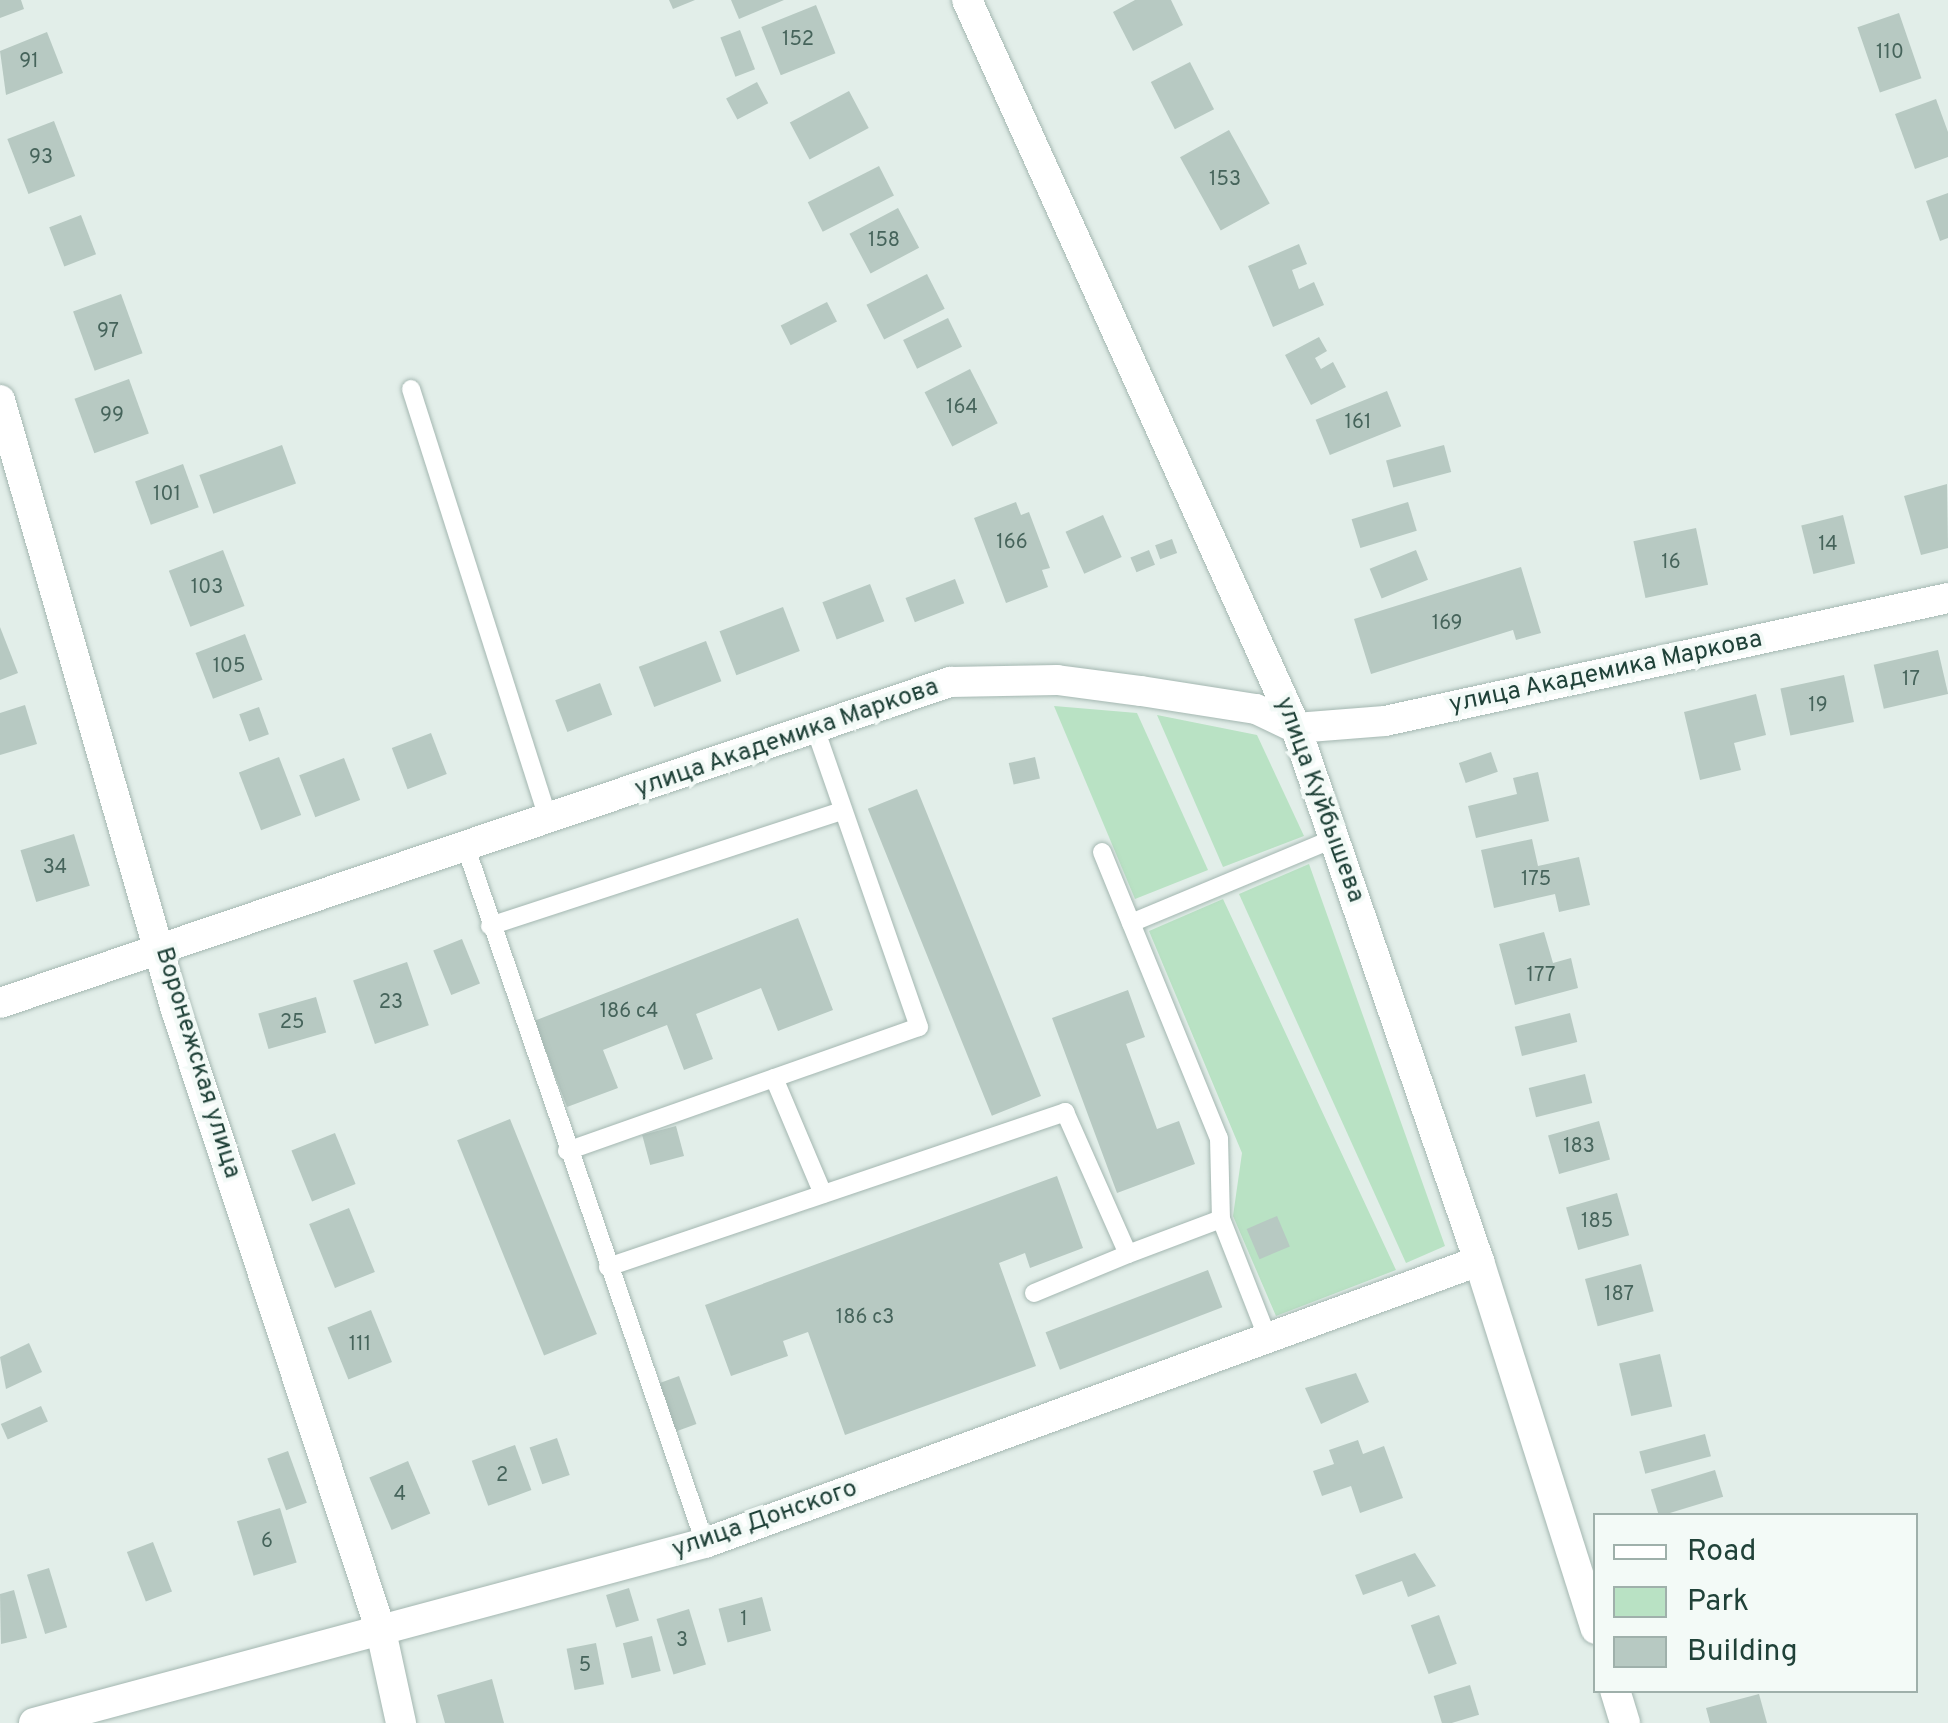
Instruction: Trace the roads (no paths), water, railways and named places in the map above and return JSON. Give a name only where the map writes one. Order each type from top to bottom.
[{"type":"street","name":"улица Куйбышева","points":[[967,0],[1296,728],[1479,1261],[1593,1620]]},
{"type":"street","name":"Воронежская улица","points":[[0,400],[163,948],[176,1010],[381,1631],[402,1723]]},
{"type":"street","name":"улица Академика Маркова","points":[[0,1004],[548,822],[950,682],[1058,680],[1256,709],[1296,728],[1385,721],[1948,598]]},
{"type":"street","name":"улица Донского","points":[[34,1723],[705,1544],[1479,1261]]},
{"type":"street","points":[[1616,1693],[1625,1723]]},
{"type":"lane","points":[[411,390],[548,822]]},
{"type":"lane","points":[[568,1151],[919,1027],[815,729]]},
{"type":"lane","points":[[490,926],[841,810]]},
{"type":"lane","points":[[1131,923],[1335,838]]},
{"type":"lane","points":[[466,848],[705,1544]]},
{"type":"lane","points":[[1102,852],[1220,1138],[1221,1218],[1268,1339]]},
{"type":"lane","points":[[774,1078],[823,1194]]},
{"type":"lane","points":[[608,1267],[1066,1112],[1128,1254]]},
{"type":"lane","points":[[1034,1293],[1221,1218]]}]
